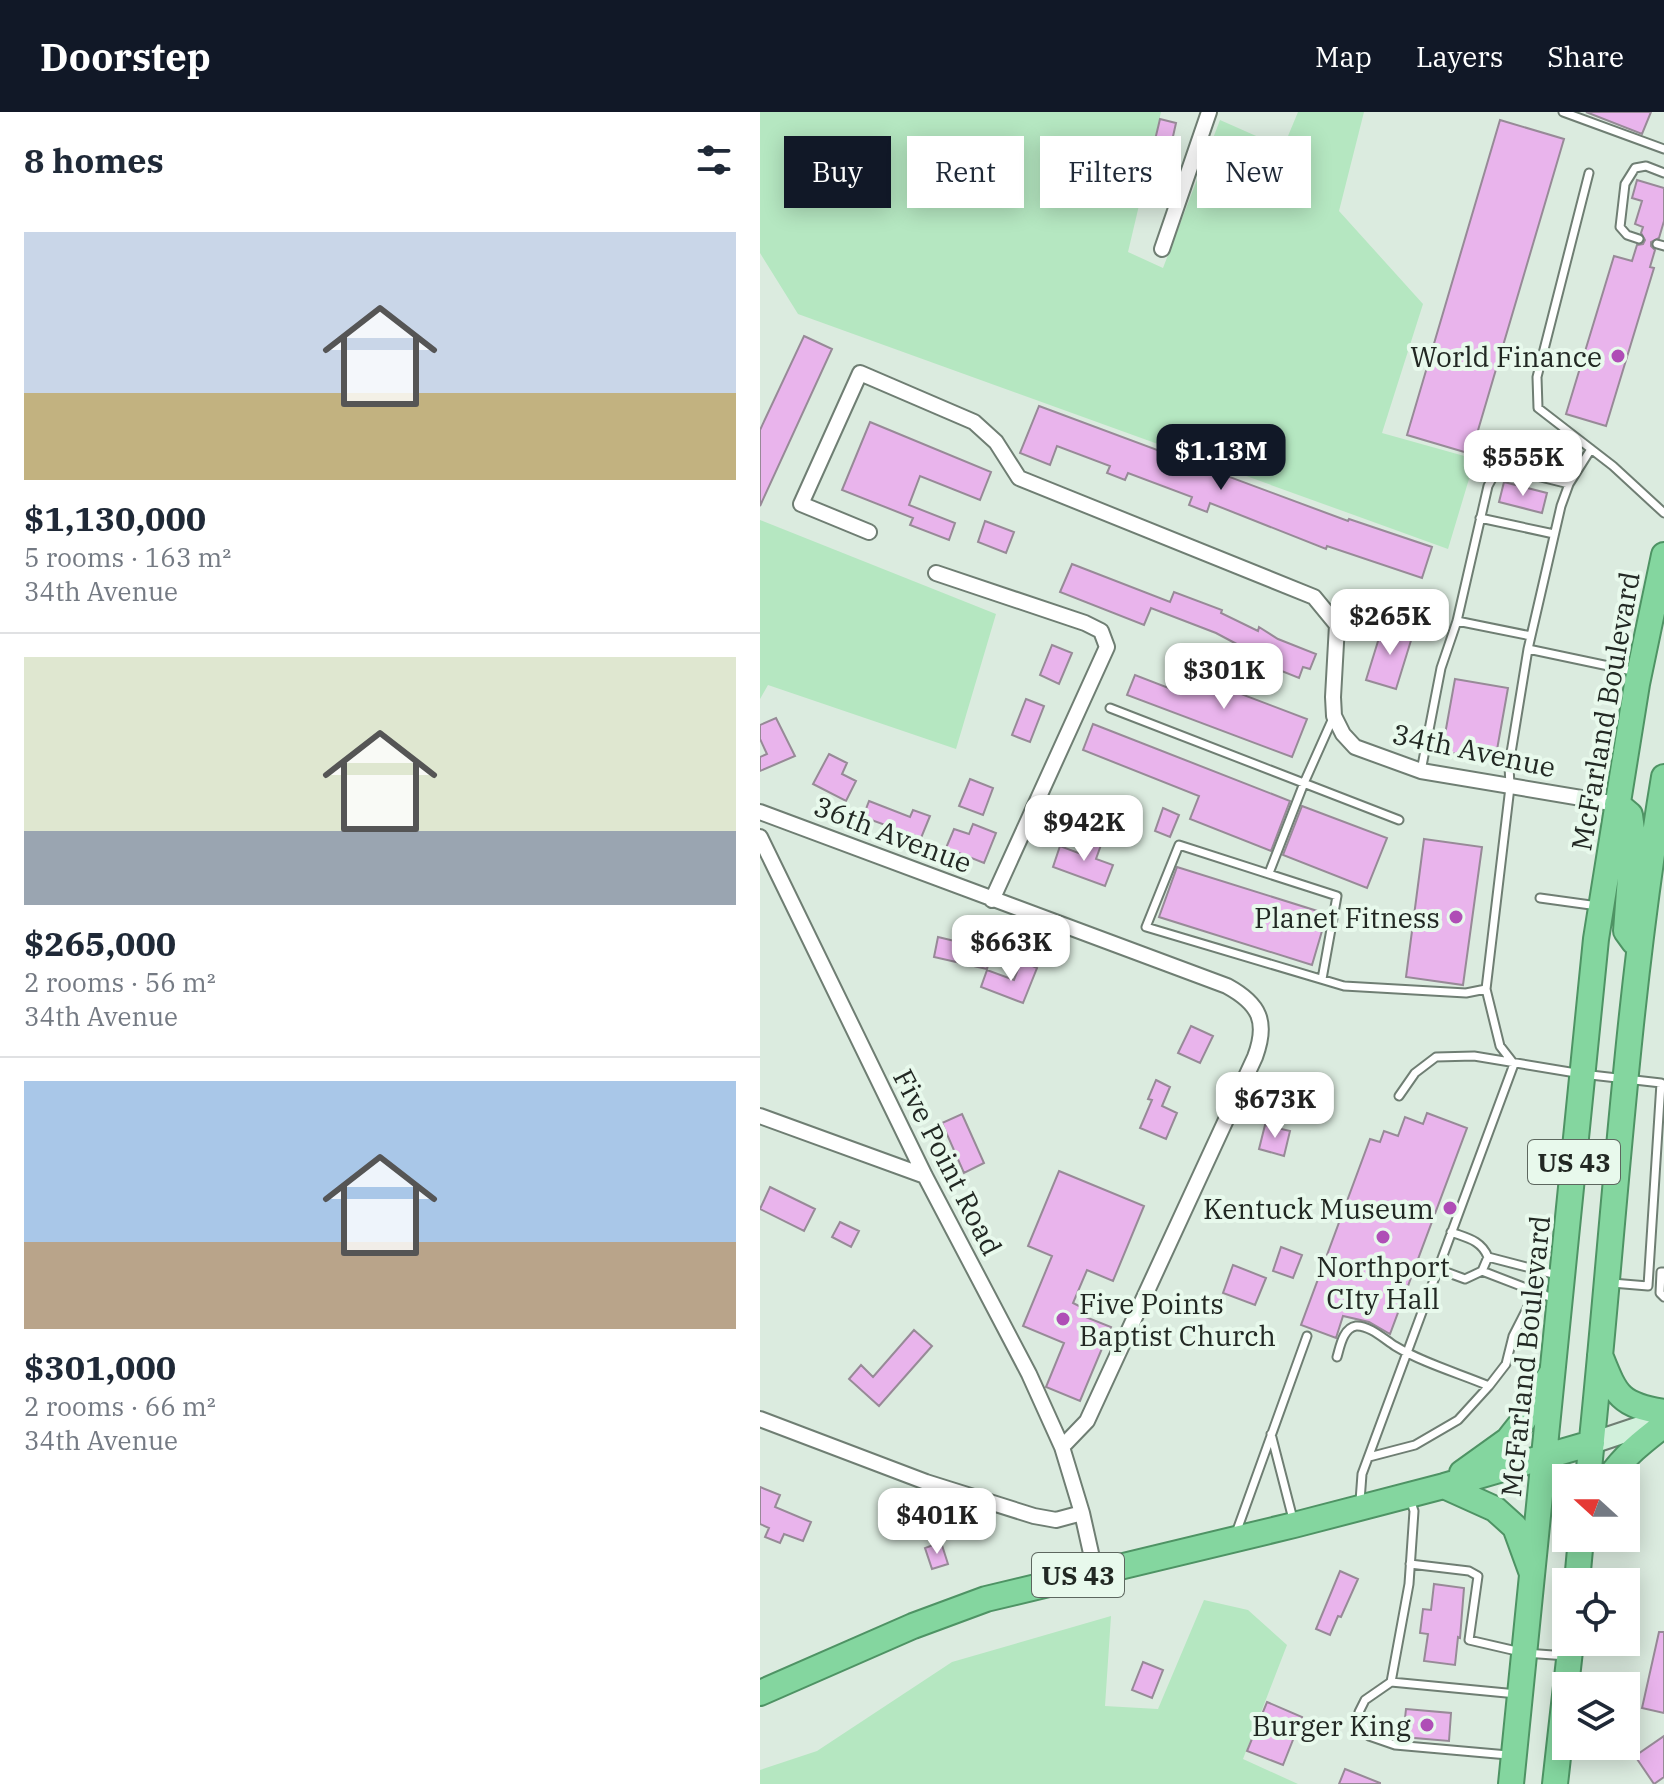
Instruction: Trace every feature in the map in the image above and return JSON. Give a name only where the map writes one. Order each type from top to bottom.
[{"type":"highway","name":"McFarland Boulevard","points":[[1511,1784],[1555,1366],[1555,1283],[1600,907],[1639,672],[1664,555]]},
{"type":"highway","name":"US 43","points":[[760,1693],[913,1626],[986,1599],[1294,1525],[1592,1443],[1640,950],[1664,777]]},
{"type":"highway","points":[[1617,804],[1630,815],[1633,837],[1626,931],[1640,950]]},
{"type":"highway","points":[[1599,1352],[1620,1397],[1632,1404],[1664,1412]]},
{"type":"highway","name":"US 43","points":[[1444,1486],[1508,1440],[1523,1421],[1555,1366]]},
{"type":"highway","points":[[1619,1464],[1640,1442],[1664,1425]]},
{"type":"highway","points":[[1590,1464],[1592,1443]]},
{"type":"highway","points":[[1444,1486],[1495,1509],[1515,1527],[1533,1577]]},
{"type":"highway","points":[[1555,1784],[1569,1656]]},
{"type":"main road","points":[[1592,1443],[1664,1419]]},
{"type":"street","points":[[1162,249],[1209,112]]},
{"type":"street","points":[[869,532],[801,504],[860,373],[974,422],[996,442],[1019,478],[1314,597],[1337,625],[1334,716]]},
{"type":"street","points":[[936,573],[1052,611],[1101,631],[1107,647],[992,900]]},
{"type":"street","name":"34th Avenue","points":[[1334,716],[1343,734],[1355,747],[1421,771],[1617,804]]},
{"type":"street","name":"36th Avenue","points":[[760,812],[1227,986],[1242,994],[1255,1007],[1262,1024],[1261,1041],[1255,1057],[1087,1421],[1062,1447]]},
{"type":"street","name":"Five Point Road","points":[[760,837],[925,1176],[1029,1374],[1062,1447],[1095,1571]]},
{"type":"street","points":[[760,1116],[925,1176]]},
{"type":"street","points":[[760,1419],[926,1482],[1034,1516],[1056,1520],[1082,1513]]},
{"type":"lane","points":[[1563,112],[1664,149]]},
{"type":"lane","points":[[1639,239],[1627,235],[1620,227],[1625,184],[1635,168],[1646,166],[1664,173]]},
{"type":"lane","points":[[1589,173],[1537,377],[1538,408],[1591,449],[1664,513]]},
{"type":"lane","points":[[1514,1064],[1500,1046],[1486,989],[1510,787],[1509,765],[1528,649],[1554,534],[1569,484],[1591,449]]},
{"type":"lane","points":[[1421,771],[1441,668],[1457,621],[1488,486],[1496,471],[1512,470],[1569,484]]},
{"type":"lane","points":[[1480,518],[1554,534]]},
{"type":"lane","points":[[1457,621],[1531,636]]},
{"type":"lane","points":[[1528,649],[1639,672]]},
{"type":"lane","points":[[1110,708],[1399,820]]},
{"type":"lane","points":[[1269,873],[1334,716]]},
{"type":"lane","points":[[1322,979],[1337,896],[1179,845],[1146,927],[1344,986],[1466,993],[1486,989]]},
{"type":"lane","points":[[1540,898],[1600,907]]},
{"type":"lane","points":[[1399,1096],[1415,1073],[1436,1057],[1474,1056],[1661,1083],[1648,1286]]},
{"type":"lane","points":[[1360,1508],[1362,1474],[1514,1064]]},
{"type":"lane","points":[[1438,1269],[1465,1279],[1482,1271],[1488,1257],[1477,1241],[1451,1232]]},
{"type":"lane","points":[[1488,1257],[1555,1283]]},
{"type":"lane","points":[[1482,1271],[1536,1291],[1555,1283]]},
{"type":"lane","points":[[1664,1272],[1661,1272],[1660,1293],[1664,1297]]},
{"type":"lane","points":[[1606,1282],[1662,1286]]},
{"type":"lane","points":[[1369,1457],[1415,1445],[1458,1420],[1506,1364],[1513,1336],[1536,1291],[1555,1283]]},
{"type":"lane","points":[[1337,1357],[1344,1335],[1349,1328],[1357,1326],[1367,1328],[1407,1353],[1489,1386]]},
{"type":"lane","points":[[1234,1538],[1307,1336]]},
{"type":"lane","points":[[1271,1433],[1294,1525]]},
{"type":"lane","points":[[1391,1682],[1409,1584],[1414,1511],[1409,1495]]},
{"type":"lane","points":[[1410,1564],[1469,1571],[1478,1576],[1469,1640],[1525,1653],[1552,1651]]},
{"type":"lane","points":[[1515,1755],[1395,1745],[1369,1736],[1360,1720],[1360,1706],[1391,1682],[1520,1694]]},
{"type":"green space","points":[[760,112],[1161,112],[1155,136],[1040,136],[1040,208],[1138,208],[1128,252],[1163,268],[1197,180],[1197,208],[1311,208],[1311,136],[1288,136],[1298,112],[1364,112],[1339,211],[1423,304],[1382,433],[1475,459],[1448,549],[798,314],[760,253]]},
{"type":"green space","points":[[1220,120],[1256,136],[1214,136]]},
{"type":"green space","points":[[760,520],[996,614],[956,749],[768,685],[760,699]]},
{"type":"green space","points":[[1204,1600],[1248,1610],[1287,1645],[1243,1759],[1298,1784],[760,1784],[760,1770],[817,1751],[952,1662],[1111,1616],[1105,1706],[1158,1709]]},
{"type":"building","points":[[1586,112],[1651,112],[1642,134]]},
{"type":"building","points":[[1160,119],[1176,123],[1173,136],[1156,136]]},
{"type":"building","points":[[1500,120],[1564,139],[1471,454],[1407,435]]},
{"type":"building","points":[[1637,180],[1664,188],[1664,221],[1659,238],[1651,242],[1655,250],[1650,267],[1654,268],[1606,426],[1566,414],[1614,256],[1632,261],[1637,245],[1645,240],[1641,233],[1643,227],[1635,224],[1642,201],[1632,198]]},
{"type":"building","points":[[804,336],[832,349],[760,506],[760,430]]},
{"type":"building","points":[[1039,406],[1348,521],[1432,547],[1422,578],[1327,546],[1326,549],[1210,503],[1207,512],[1189,505],[1192,497],[1128,473],[1125,480],[1107,473],[1110,466],[1057,446],[1050,465],[1020,453]]},
{"type":"building","points":[[870,422],[991,472],[980,500],[920,476],[909,505],[955,523],[949,540],[910,525],[913,518],[842,490]]},
{"type":"building","points":[[1504,482],[1547,493],[1542,513],[1499,502]]},
{"type":"building","points":[[985,521],[1014,532],[1006,553],[978,542]]},
{"type":"building","points":[[1072,564],[1170,602],[1174,592],[1222,610],[1221,613],[1258,631],[1259,627],[1278,639],[1316,654],[1310,669],[1303,667],[1299,678],[1279,670],[1280,667],[1216,633],[1151,608],[1144,625],[1060,592]]},
{"type":"building","points":[[1383,625],[1413,634],[1396,689],[1366,680]]},
{"type":"building","points":[[1052,645],[1072,653],[1059,684],[1040,675]]},
{"type":"building","points":[[1178,670],[1307,719],[1292,757],[1127,695],[1135,675],[1171,689]]},
{"type":"building","points":[[1455,679],[1508,688],[1495,761],[1442,751]]},
{"type":"building","points":[[1026,699],[1044,706],[1030,742],[1012,735]]},
{"type":"building","points":[[776,718],[795,756],[760,771],[760,757],[767,754],[760,739],[760,725]]},
{"type":"building","points":[[1093,724],[1290,801],[1271,851],[1190,819],[1199,796],[1083,750]]},
{"type":"building","points":[[829,754],[847,763],[842,774],[856,781],[846,801],[813,784]]},
{"type":"building","points":[[970,779],[993,788],[983,815],[959,806]]},
{"type":"building","points":[[869,801],[910,817],[913,810],[930,816],[921,838],[863,817]]},
{"type":"building","points":[[1302,806],[1387,838],[1367,888],[1283,855]]},
{"type":"building","points":[[1163,808],[1179,815],[1170,837],[1155,831]]},
{"type":"building","points":[[973,824],[996,833],[984,863],[946,848],[954,829],[969,834]]},
{"type":"building","points":[[1424,839],[1482,847],[1463,985],[1406,977]]},
{"type":"building","points":[[1086,840],[1101,845],[1096,859],[1113,865],[1105,886],[1053,867],[1060,846],[1081,854]]},
{"type":"building","points":[[1177,867],[1327,914],[1312,965],[1159,917]]},
{"type":"building","points":[[938,937],[992,950],[987,969],[934,957]]},
{"type":"building","points":[[1021,961],[1037,968],[1023,1003],[981,987],[987,970],[1014,980]]},
{"type":"building","points":[[1191,1026],[1213,1036],[1200,1063],[1178,1053]]},
{"type":"building","points":[[1156,1080],[1170,1087],[1162,1106],[1177,1113],[1166,1139],[1140,1128],[1152,1100],[1148,1099]]},
{"type":"building","name":"Northport CIty Hall","points":[[1427,1113],[1467,1128],[1390,1334],[1369,1322],[1343,1316],[1336,1338],[1301,1325],[1370,1139],[1380,1142],[1384,1131],[1398,1136],[1405,1117],[1423,1124]]},
{"type":"building","points":[[962,1114],[984,1163],[964,1173],[942,1123]]},
{"type":"building","points":[[1265,1125],[1290,1131],[1284,1156],[1259,1149]]},
{"type":"building","points":[[1059,1171],[1144,1206],[1113,1281],[1087,1270],[1073,1303],[1081,1307],[1078,1314],[1111,1327],[1080,1401],[1046,1387],[1064,1343],[1023,1326],[1052,1256],[1028,1246]]},
{"type":"building","points":[[770,1187],[815,1209],[804,1231],[760,1209]]},
{"type":"building","points":[[840,1222],[859,1231],[851,1247],[832,1237]]},
{"type":"building","points":[[1281,1247],[1302,1255],[1293,1278],[1273,1271]]},
{"type":"building","points":[[1233,1265],[1266,1278],[1255,1305],[1223,1293]]},
{"type":"building","points":[[914,1330],[932,1346],[879,1406],[849,1379],[861,1365],[873,1377]]},
{"type":"building","points":[[760,1487],[780,1495],[775,1507],[811,1522],[803,1541],[784,1534],[780,1543],[765,1537],[769,1528],[760,1524]]},
{"type":"building","points":[[941,1542],[948,1564],[932,1569],[925,1548]]},
{"type":"building","points":[[1340,1571],[1358,1579],[1330,1635],[1316,1629]]},
{"type":"building","points":[[1434,1584],[1464,1588],[1455,1665],[1424,1661],[1428,1634],[1420,1633],[1423,1609],[1431,1610]]},
{"type":"building","points":[[1659,1632],[1664,1632],[1664,1713],[1642,1708]]},
{"type":"building","points":[[1143,1662],[1163,1670],[1152,1698],[1132,1690]]},
{"type":"building","points":[[1267,1702],[1302,1717],[1283,1765],[1247,1751]]},
{"type":"building","name":"Burger King","points":[[1406,1709],[1451,1713],[1449,1741],[1403,1737]]},
{"type":"building","points":[[1664,1736],[1664,1777],[1654,1784],[1638,1760],[1640,1753]]},
{"type":"building","points":[[1345,1769],[1380,1783],[1380,1784],[1339,1784]]},
{"type":"place","name":"World Finance","points":[[1618,356]]},
{"type":"place","name":"Planet Fitness","points":[[1456,917]]},
{"type":"place","name":"Kentuck Museum","points":[[1450,1208]]},
{"type":"place","name":"Northport CIty Hall","points":[[1383,1237]]},
{"type":"place","name":"Five Points Baptist Church","points":[[1063,1319]]},
{"type":"place","name":"Burger King","points":[[1427,1725]]}]
